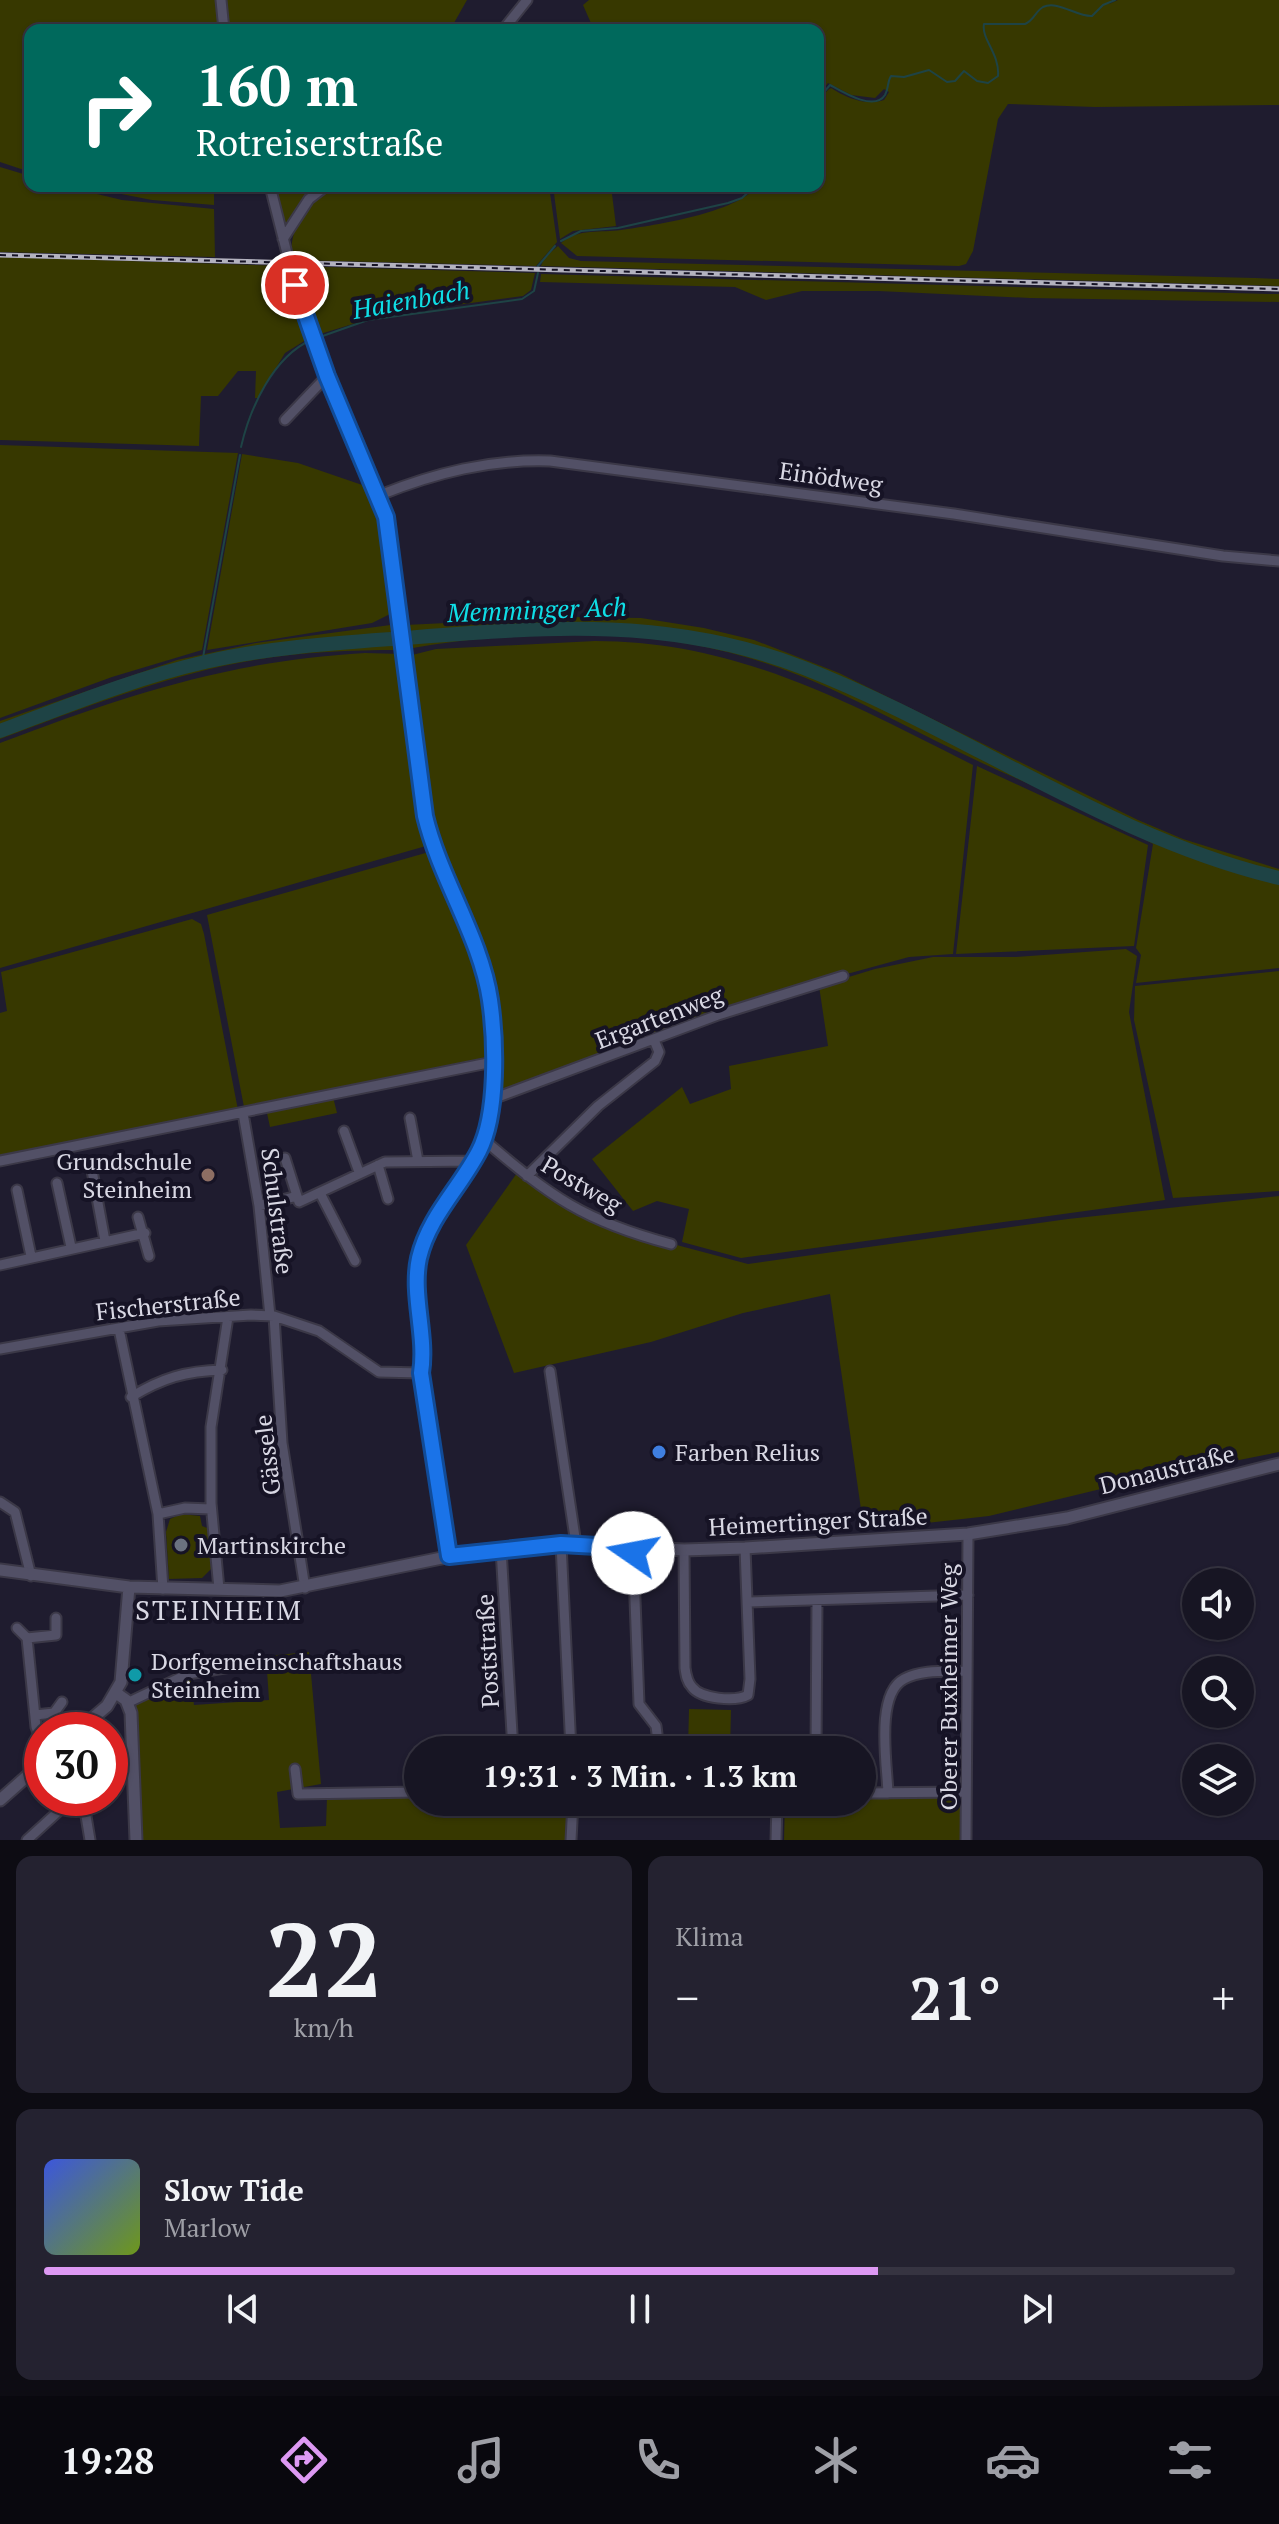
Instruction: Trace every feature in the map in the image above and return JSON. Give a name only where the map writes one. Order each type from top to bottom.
[{"type":"street","points":[[221,0],[223,24]]},
{"type":"street","points":[[508,24],[527,0]]},
{"type":"street","points":[[271,192],[283,239],[327,376],[380,495],[388,527],[425,816],[437,858],[485,977],[491,1012],[493,1062],[483,1139],[473,1161],[435,1217],[419,1258],[421,1373],[449,1556]]},
{"type":"street","points":[[283,239],[309,199],[318,192]]},
{"type":"street","points":[[285,420],[327,376]]},
{"type":"street","name":"Einödweg","points":[[380,495],[452,471],[505,462],[550,461],[968,516],[1223,556],[1279,561]]},
{"type":"street","name":"Ergartenweg","points":[[490,1100],[732,1010],[843,976]]},
{"type":"street","points":[[527,1176],[598,1106],[655,1061],[659,1052],[654,1040]]},
{"type":"street","points":[[0,1161],[493,1062]]},
{"type":"street","name":"Schulstraße","points":[[243,1113],[259,1206],[272,1316]]},
{"type":"street","points":[[410,1118],[418,1161]]},
{"type":"street","points":[[344,1131],[359,1172]]},
{"type":"street","name":"Postweg","points":[[483,1139],[527,1176],[599,1222],[671,1244]]},
{"type":"street","points":[[285,1158],[299,1202],[378,1165],[473,1161]]},
{"type":"street","points":[[91,1165],[105,1241]]},
{"type":"street","points":[[378,1165],[388,1199]]},
{"type":"street","points":[[57,1183],[71,1247]]},
{"type":"street","points":[[17,1190],[31,1256]]},
{"type":"street","points":[[320,1193],[355,1261]]},
{"type":"street","points":[[259,1206],[297,1196]]},
{"type":"street","points":[[138,1217],[149,1256]]},
{"type":"street","points":[[0,1265],[145,1233]]},
{"type":"street","name":"Fischerstraße","points":[[0,1349],[158,1321],[272,1316],[328,1335],[379,1372],[421,1373]]},
{"type":"street","name":"Gässele","points":[[272,1316],[282,1443],[305,1588]]},
{"type":"street","points":[[219,1589],[211,1509],[211,1427],[228,1317]]},
{"type":"street","points":[[119,1329],[158,1514],[163,1589]]},
{"type":"street","points":[[131,1397],[163,1378],[196,1370],[222,1370]]},
{"type":"street","points":[[550,1371],[576,1544]]},
{"type":"street","name":"Donaustraße","points":[[1067,1518],[1279,1464]]},
{"type":"street","points":[[0,1502],[15,1512],[31,1576]]},
{"type":"street","points":[[158,1514],[185,1508],[211,1509]]},
{"type":"street","name":"Heimertinger Straße","points":[[0,1570],[129,1587],[305,1588],[449,1556],[501,1549],[561,1544],[684,1550],[745,1548],[968,1534],[1067,1518]]},
{"type":"street","name":"Oberer Buxheimer Weg","points":[[966,1840],[968,1534]]},
{"type":"street","points":[[561,1544],[570,1736]]},
{"type":"street","points":[[633,1548],[639,1704],[656,1726],[657,1736]]},
{"type":"street","points":[[684,1550],[685,1668],[689,1683],[700,1694],[740,1698],[748,1695],[749,1602],[745,1548]]},
{"type":"street","name":"Poststraße","points":[[501,1549],[512,1736]]},
{"type":"street","points":[[97,1712],[116,1693],[121,1682],[129,1587]]},
{"type":"street","points":[[749,1602],[968,1595]]},
{"type":"street","points":[[816,1736],[817,1601]]},
{"type":"street","points":[[27,1638],[56,1635],[56,1618]]},
{"type":"street","points":[[17,1628],[27,1638],[35,1712]]},
{"type":"street","points":[[127,1703],[188,1674],[262,1662]]},
{"type":"street","points":[[888,1793],[885,1724],[888,1700],[895,1686],[920,1673],[967,1671]]},
{"type":"street","points":[[116,1693],[127,1703],[132,1730],[136,1840]]},
{"type":"street","points":[[55,1712],[62,1702]]},
{"type":"street","points":[[295,1769],[298,1794],[404,1792]]},
{"type":"street","points":[[0,1800],[24,1779]]},
{"type":"street","points":[[876,1793],[965,1792]]},
{"type":"street","points":[[27,1840],[53,1816]]},
{"type":"street","points":[[86,1816],[90,1840]]},
{"type":"street","points":[[571,1840],[572,1816]]},
{"type":"street","points":[[776,1840],[777,1816]]},
{"type":"shaded area","points":[[0,0],[219,0],[221,24],[24,24],[24,170],[0,162]]},
{"type":"shaded area","points":[[225,0],[467,0],[453,24],[227,24]]},
{"type":"shaded area","points":[[589,0],[1112,0],[1109,4],[1118,0],[1279,0],[1279,105],[1095,107],[1008,104],[998,119],[973,251],[966,264],[959,266],[577,256],[561,243],[575,235],[674,221],[732,204],[750,192],[824,192],[824,94],[831,88],[850,98],[870,102],[884,100],[889,92],[884,89],[875,98],[851,95],[828,83],[824,88],[824,24],[591,24],[583,5]]},
{"type":"shaded area","points":[[0,167],[24,174],[24,192],[89,192],[122,200],[214,209],[215,257],[0,252]]},
{"type":"shaded area","points":[[111,192],[214,192],[214,205],[152,200]]},
{"type":"shaded area","points":[[275,192],[314,192],[287,225],[284,224]]},
{"type":"shaded area","points":[[323,192],[550,192],[557,242],[536,266],[292,260],[296,227]]},
{"type":"shaded area","points":[[554,192],[612,192],[616,226],[573,231],[560,239]]},
{"type":"shaded area","points":[[558,246],[569,258],[581,261],[1255,278],[1279,279],[1279,286],[541,266],[544,258]]},
{"type":"shaded area","points":[[0,257],[285,266],[309,338],[285,353],[258,398],[255,398],[256,371],[238,371],[218,396],[201,396],[199,446],[0,440]]},
{"type":"shaded area","points":[[293,266],[535,273],[531,290],[523,296],[382,315],[317,335]]},
{"type":"shaded area","points":[[541,274],[1279,294],[1279,302],[1030,298],[878,291],[802,291],[766,300],[735,287],[540,282]]},
{"type":"shaded area","points":[[0,445],[238,453],[202,650],[112,677],[0,718]]},
{"type":"shaded area","points":[[242,454],[298,463],[371,488],[380,508],[394,612],[372,623],[207,650]]},
{"type":"shaded area","points":[[572,617],[641,618],[754,640],[839,673],[1138,820],[1183,839],[1279,869],[1279,968],[1136,983],[1141,955],[1136,948],[1153,844],[1107,819],[793,673],[725,651],[680,642],[589,634],[496,637],[407,649],[405,625]]},
{"type":"shaded area","points":[[398,624],[400,650],[311,653],[223,666],[138,689],[0,739],[0,721],[177,660],[256,643]]},
{"type":"shaded area","points":[[595,641],[647,644],[745,664],[837,699],[973,765],[953,954],[909,957],[814,983],[507,1093],[495,1093],[495,1014],[430,821],[408,656],[436,649]]},
{"type":"shaded area","points":[[401,654],[426,846],[0,968],[0,743],[91,710],[223,672],[315,657]]},
{"type":"shaded area","points":[[977,766],[1148,845],[1134,946],[956,954]]},
{"type":"shaded area","points":[[429,852],[462,922],[482,984],[490,1038],[487,1057],[244,1107],[207,915]]},
{"type":"shaded area","points":[[192,919],[201,924],[204,934],[238,1110],[0,1159],[0,1013],[7,1011],[1,972]]},
{"type":"shaded area","points":[[1126,949],[1137,956],[1129,1012],[1165,1200],[741,1258],[682,1242],[689,1209],[657,1201],[633,1211],[592,1159],[682,1087],[690,1104],[731,1089],[729,1066],[828,1046],[819,986],[875,969],[933,957],[1016,957]]},
{"type":"shaded area","points":[[1279,971],[1279,1191],[1173,1198],[1134,1020],[1135,986]]},
{"type":"shaded area","points":[[333,1097],[337,1113],[270,1127],[267,1113]]},
{"type":"shaded area","points":[[517,1173],[598,1224],[748,1264],[1068,1219],[1279,1196],[1279,1452],[1138,1480],[989,1516],[864,1530],[830,1294],[743,1313],[651,1342],[514,1373],[466,1245]]},
{"type":"shaded area","points":[[181,1514],[200,1516],[202,1526],[210,1529],[211,1569],[202,1578],[169,1579],[166,1532],[170,1519]]},
{"type":"shaded area","points":[[309,1652],[321,1784],[277,1792],[280,1828],[326,1826],[327,1797],[404,1796],[404,1816],[569,1816],[568,1840],[140,1840],[135,1704],[191,1679],[194,1705],[269,1700],[266,1656]]},
{"type":"shaded area","points":[[689,1709],[731,1710],[730,1736],[688,1736]]},
{"type":"shaded area","points":[[962,1796],[964,1840],[784,1840],[785,1816],[876,1816],[876,1799]]},
{"type":"waterway","name":"Haienbach","points":[[824,92],[830,85],[858,99],[880,100],[885,95],[891,76],[904,77],[929,70],[947,82],[955,81],[964,71],[977,81],[988,83],[998,76],[998,68],[984,24],[1025,24],[1040,9],[1049,5],[1092,16],[1103,5],[1115,0]]},
{"type":"waterway","name":"Haienbach","points":[[561,241],[581,231],[618,228],[728,203],[748,192]]},
{"type":"waterway","name":"Haienbach","points":[[538,266],[555,246]]},
{"type":"waterway","name":"Haienbach","points":[[317,338],[368,320],[522,299],[534,291],[538,273]]},
{"type":"waterway","name":"Haienbach","points":[[241,447],[250,416],[265,385],[285,358],[311,340]]},
{"type":"waterway","name":"Haienbach","points":[[202,663],[240,455]]},
{"type":"waterway","name":"Memminger Ach","points":[[0,731],[153,676],[254,653],[329,644],[508,631],[607,629],[656,633],[754,651],[804,668],[864,693],[1097,811],[1217,860],[1279,878]]},
{"type":"railway","points":[[0,255],[1279,289]]},
{"type":"place","name":"Grundschule Steinheim","points":[[208,1175]]},
{"type":"place","name":"Farben Relius","points":[[659,1452]]},
{"type":"place","name":"Martinskirche","points":[[181,1545]]},
{"type":"place","name":"Dorfgemeinschaftshaus Steinheim","points":[[135,1675]]},
{"type":"district","name":"STEINHEIM","points":[[219,1609]]},
{"type":"route","points":[[295,285],[327,376],[380,495],[388,527],[415,760],[425,816],[433,848],[479,961],[490,999],[493,1062],[483,1139],[477,1155],[435,1217],[418,1267],[424,1356],[421,1373],[449,1556],[561,1544],[633,1548],[633,1553]]}]
